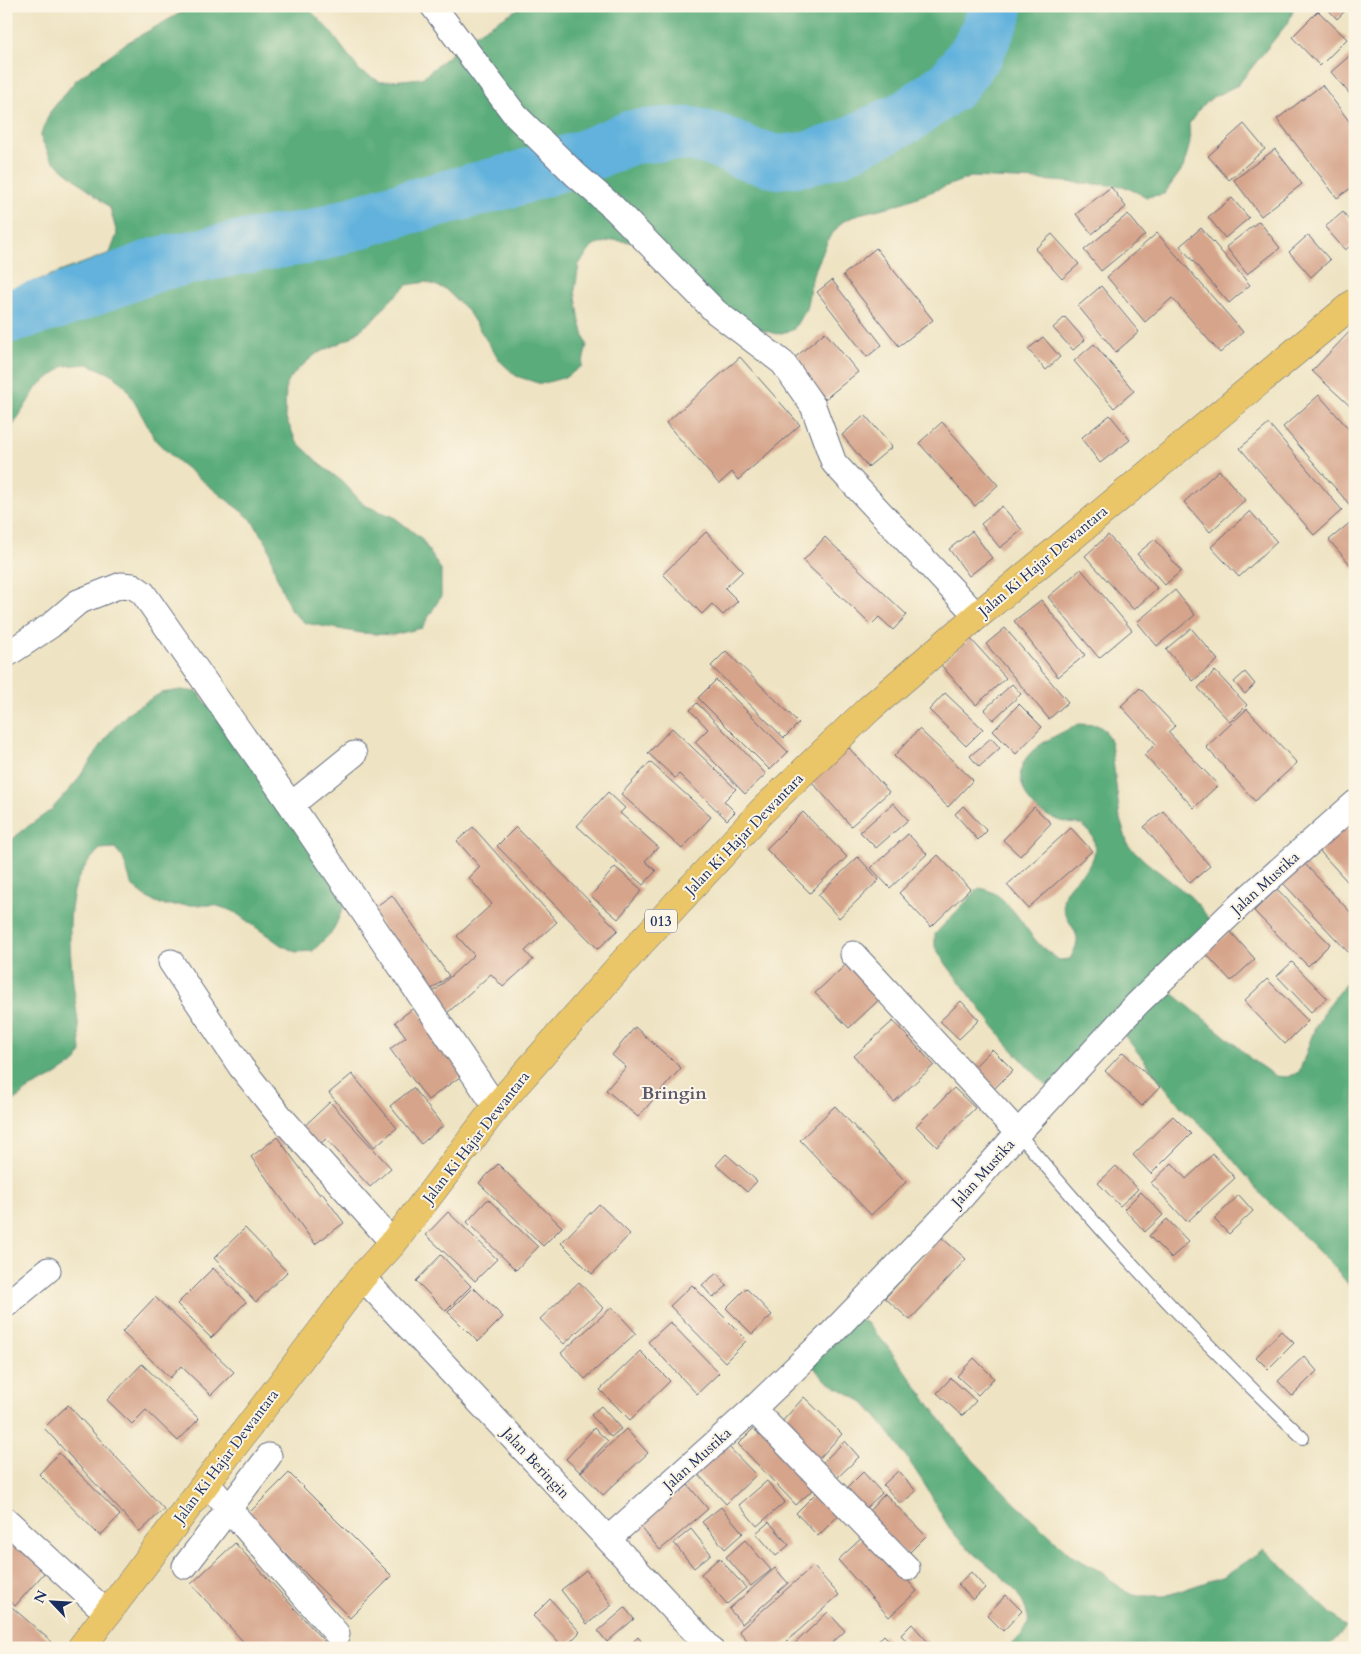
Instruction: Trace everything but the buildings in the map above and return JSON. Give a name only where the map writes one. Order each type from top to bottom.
[{"type":"main road","name":"Jalan Ki Hajar Dewantara","points":[[81,1648],[362,1278],[393,1243],[496,1107],[635,949],[762,811],[869,709],[1355,302]]},
{"type":"street","points":[[433,6],[516,116],[576,175],[614,208],[716,312],[783,363],[813,406],[834,463],[978,616]]},
{"type":"street","points":[[6,655],[50,626],[78,602],[121,585],[133,586],[143,593],[496,1107]]},
{"type":"street","points":[[290,805],[354,754]]},
{"type":"street","name":"Jalan Mustika","points":[[608,1539],[753,1409],[832,1333],[945,1216],[1018,1133],[1137,1004],[1243,902],[1355,803]]},
{"type":"street","points":[[853,954],[1018,1133]]},
{"type":"street","points":[[171,962],[241,1067],[274,1109],[393,1243]]},
{"type":"street","points":[[6,1305],[48,1270]]},
{"type":"street","name":"Jalan Beringin","points":[[362,1278],[710,1648]]},
{"type":"street","points":[[753,1409],[907,1568]]},
{"type":"street","points":[[185,1566],[269,1456]]},
{"type":"street","points":[[206,1482],[337,1634]]},
{"type":"street","points":[[6,1520],[107,1614]]},
{"type":"lane","points":[[1018,1133],[1129,1262],[1255,1393],[1302,1438]]},
{"type":"green space","points":[[196,6],[306,6],[330,31],[360,71],[381,82],[422,78],[475,34],[523,6],[1295,6],[1289,21],[1238,85],[1213,97],[1200,108],[1189,124],[1190,143],[1183,168],[1164,194],[1147,197],[1123,186],[971,177],[896,205],[859,214],[842,222],[829,238],[813,275],[806,309],[793,330],[777,334],[754,328],[640,243],[613,240],[593,246],[579,264],[575,290],[580,322],[587,345],[582,366],[566,377],[541,384],[516,376],[500,361],[467,310],[445,289],[426,282],[407,285],[374,319],[350,338],[316,354],[297,370],[286,384],[285,416],[296,441],[322,466],[343,482],[364,505],[394,517],[421,538],[441,570],[441,596],[422,628],[393,635],[361,633],[305,623],[291,611],[276,575],[268,545],[251,519],[176,460],[156,441],[126,387],[113,375],[88,364],[64,366],[37,387],[6,437],[6,292],[110,253],[117,234],[110,208],[51,159],[40,136],[50,112],[76,80],[125,44]]},
{"type":"green space","points":[[181,690],[198,692],[350,892],[333,931],[313,951],[296,952],[281,945],[233,911],[214,905],[163,905],[147,898],[132,886],[123,858],[115,848],[100,849],[78,879],[71,910],[70,950],[81,1051],[77,1061],[53,1077],[29,1089],[6,1107],[6,845],[51,810],[76,782],[111,731],[129,712],[161,693]]},
{"type":"green space","points":[[1078,724],[1097,725],[1105,730],[1111,743],[1120,819],[1128,845],[1146,862],[1190,896],[1202,909],[1215,929],[1160,983],[1252,1060],[1275,1076],[1288,1077],[1299,1072],[1315,1028],[1339,991],[1355,976],[1355,1292],[1331,1264],[1263,1196],[1213,1136],[1181,1107],[1117,1026],[1054,1094],[1007,1044],[935,947],[935,934],[979,888],[989,890],[1006,902],[1034,938],[1047,951],[1059,960],[1070,959],[1076,946],[1077,938],[1064,912],[1063,903],[1069,887],[1092,860],[1095,852],[1094,841],[1082,825],[1051,818],[1033,806],[1025,793],[1021,772],[1023,763],[1038,746]]},
{"type":"green space","points":[[850,1314],[868,1324],[887,1346],[954,1438],[1017,1505],[1072,1556],[1100,1571],[1126,1592],[1143,1596],[1165,1596],[1224,1576],[1264,1549],[1346,1628],[1327,1648],[1009,1648],[1022,1634],[1028,1621],[1023,1604],[1016,1592],[997,1572],[965,1546],[952,1531],[914,1468],[874,1414],[865,1404],[820,1375],[808,1356]]},
{"type":"waterway","points":[[6,317],[62,301],[158,264],[254,245],[311,237],[390,212],[517,179],[588,155],[632,137],[691,134],[718,141],[745,153],[778,162],[804,159],[840,149],[908,116],[952,84],[978,50],[995,14],[996,6]]},
{"type":"district","name":"Bringin","points":[[674,1093]]}]
